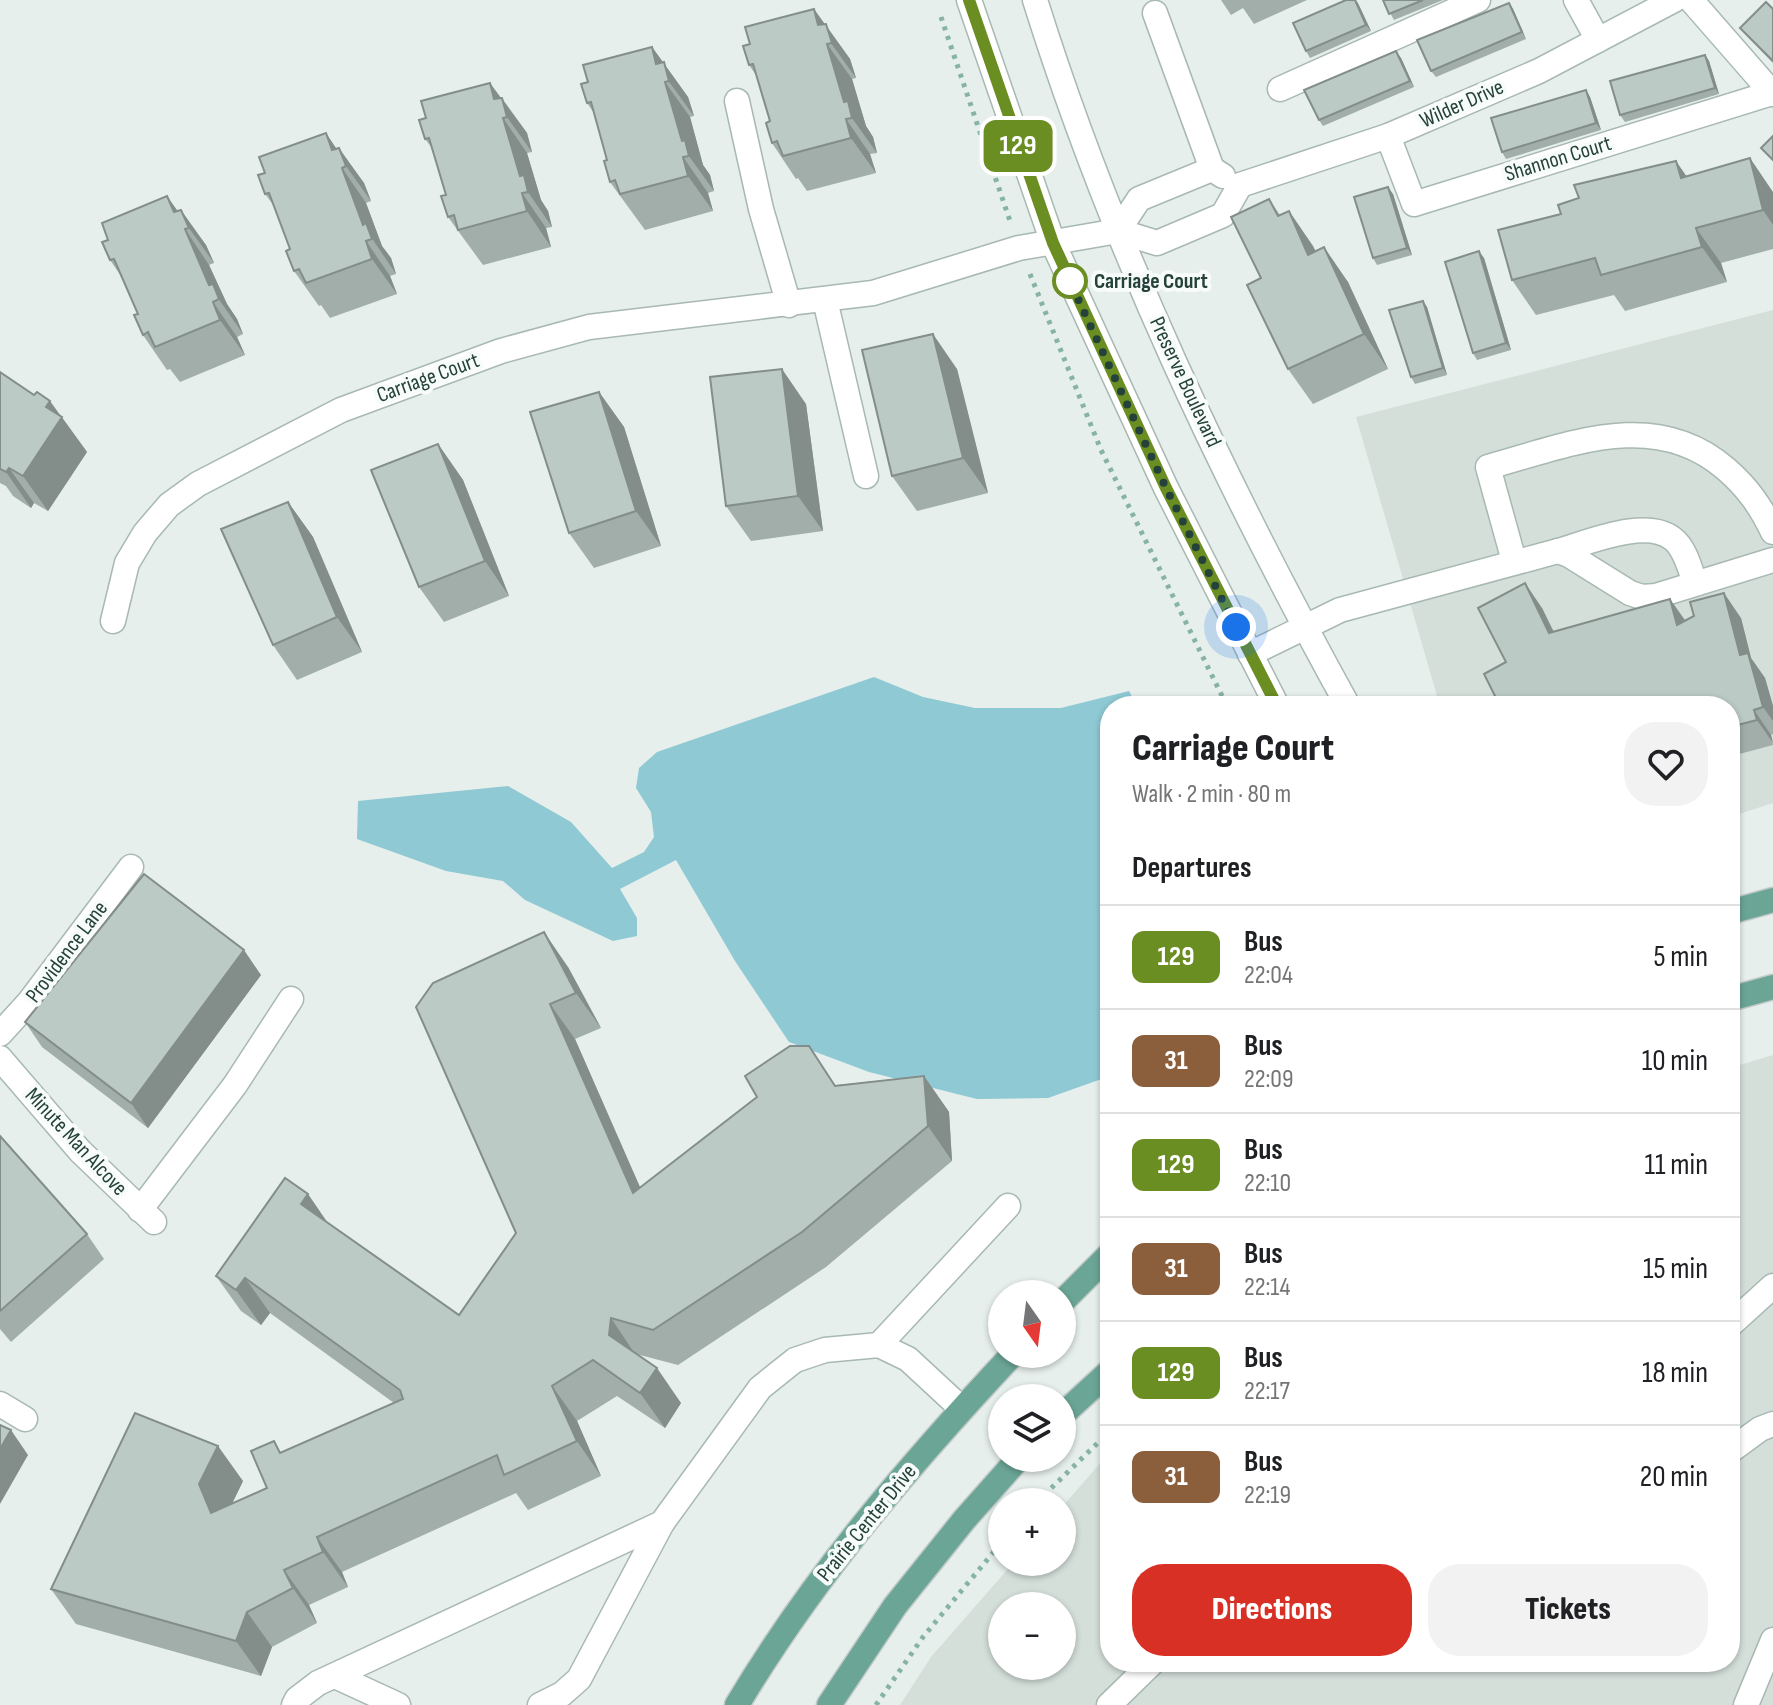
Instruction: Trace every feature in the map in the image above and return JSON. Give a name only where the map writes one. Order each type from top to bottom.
[{"type":"main road","points":[[1740,909],[1773,900]]},
{"type":"main road","points":[[1740,996],[1773,987]]},
{"type":"main road","points":[[1076,1288],[1100,1264]]},
{"type":"main road","name":"Prairie Center Drive","points":[[737,1705],[767,1654],[859,1529],[1000,1368]]},
{"type":"main road","points":[[1076,1402],[1100,1380]]},
{"type":"main road","points":[[829,1705],[895,1606],[1007,1472]]},
{"type":"street","points":[[969,0],[1053,243],[1166,488],[1272,696]]},
{"type":"street","name":"Preserve Boulevard","points":[[1035,0],[1086,147],[1156,323],[1305,627],[1343,696]]},
{"type":"street","points":[[1280,89],[1478,0]]},
{"type":"street","points":[[1576,0],[1598,40]]},
{"type":"street","name":"Wilder Drive","points":[[1240,185],[1388,136],[1539,71],[1674,0]]},
{"type":"street","name":"Shannon Court","points":[[1388,136],[1414,204],[1772,94],[1691,0]]},
{"type":"street","points":[[1155,13],[1212,169],[1240,185],[1223,215],[1157,243],[1118,231],[1139,199],[1212,169]]},
{"type":"street","points":[[737,101],[761,209],[789,305]]},
{"type":"street","name":"Carriage Court","points":[[113,621],[127,563],[145,533],[169,505],[198,484],[341,410],[501,351],[589,327],[873,293],[1019,248],[1118,231]]},
{"type":"street","points":[[825,300],[866,476]]},
{"type":"street","points":[[1514,561],[1488,467],[1584,440],[1626,434],[1661,436],[1689,444],[1718,461],[1762,507],[1773,532]]},
{"type":"street","points":[[1250,654],[1340,610],[1625,532],[1646,530],[1663,533],[1675,540],[1695,583]]},
{"type":"street","points":[[1558,551],[1642,597],[1656,596],[1773,560]]},
{"type":"street","name":"Providence Lane","points":[[0,1034],[30,1001],[131,867]]},
{"type":"street","name":"Minute Man Alcove","points":[[0,1058],[80,1151],[147,1216],[291,999]]},
{"type":"street","points":[[879,1345],[1008,1206]]},
{"type":"street","points":[[1740,1316],[1773,1286]]},
{"type":"street","points":[[540,1705],[562,1694],[579,1679],[662,1523],[760,1388],[795,1360],[825,1350],[879,1345],[908,1359],[962,1409]]},
{"type":"street","points":[[0,1404],[25,1419]]},
{"type":"street","points":[[1740,1444],[1773,1424]]},
{"type":"street","points":[[294,1705],[318,1683],[662,1523]]},
{"type":"street","points":[[1746,1705],[1773,1640]]},
{"type":"street","points":[[1109,1705],[1143,1672]]},
{"type":"street","points":[[335,1676],[398,1705]]},
{"type":"path","points":[[941,14],[1019,248],[1101,450],[1222,696]]},
{"type":"path","points":[[1051,1488],[1100,1441]]},
{"type":"path","points":[[876,1705],[923,1637],[988,1559]]},
{"type":"shaded area","points":[[1773,310],[1773,803],[1740,814],[1740,696],[1437,696],[1356,417]]},
{"type":"shaded area","points":[[1773,1055],[1773,1705],[900,1705],[931,1657],[1002,1576],[1076,1576],[1076,1491],[1100,1463],[1100,1672],[1740,1672],[1740,1065]]},
{"type":"water","points":[[874,677],[923,697],[975,708],[1061,708],[1100,698],[1100,1080],[1048,1098],[977,1099],[869,1072],[789,1042],[735,961],[676,860],[620,889],[637,918],[637,936],[613,941],[525,900],[503,881],[446,871],[357,839],[358,801],[508,786],[571,822],[612,868],[644,852],[654,837],[651,812],[636,788],[639,768],[657,752]]},
{"type":"water","points":[[1129,691],[1132,696],[1109,696]]},
{"type":"building","points":[[1346,0],[1355,0],[1366,25],[1306,51],[1293,23]]},
{"type":"building","points":[[1383,0],[1423,0],[1389,14]]},
{"type":"building","points":[[1766,2],[1773,9],[1773,61],[1740,28]]},
{"type":"building","points":[[1509,3],[1522,32],[1431,71],[1417,40]]},
{"type":"building","points":[[814,9],[818,25],[826,24],[832,43],[827,44],[844,102],[848,101],[852,118],[846,119],[851,138],[783,156],[777,141],[772,143],[766,123],[770,121],[753,64],[749,65],[743,46],[750,44],[745,27]]},
{"type":"building","points":[[652,47],[656,64],[664,62],[669,81],[665,82],[689,156],[683,157],[688,176],[620,194],[615,180],[610,182],[591,102],[587,103],[581,84],[588,82],[583,65]]},
{"type":"building","points":[[1396,51],[1410,81],[1319,120],[1304,90]]},
{"type":"building","points":[[1705,55],[1715,88],[1620,115],[1610,81]]},
{"type":"building","points":[[490,83],[494,99],[502,98],[507,117],[503,118],[520,176],[524,175],[528,192],[522,193],[527,211],[458,230],[454,215],[448,217],[441,196],[446,195],[429,138],[425,139],[419,120],[426,118],[421,101]]},
{"type":"building","points":[[1586,90],[1596,123],[1502,152],[1491,118]]},
{"type":"building","points":[[326,133],[332,150],[339,148],[346,166],[342,168],[363,225],[366,223],[372,239],[366,241],[372,259],[306,283],[299,269],[294,271],[286,251],[290,249],[269,193],[265,194],[258,175],[265,173],[259,157]]},
{"type":"building","points":[[1773,136],[1773,160],[1761,148]]},
{"type":"building","points":[[1750,158],[1763,210],[1696,228],[1702,247],[1601,275],[1595,258],[1512,280],[1498,230],[1561,214],[1558,205],[1579,198],[1574,185],[1676,161],[1681,178]]},
{"type":"building","points":[[1388,187],[1407,248],[1373,258],[1354,197]]},
{"type":"building","points":[[167,196],[174,212],[181,210],[189,228],[185,229],[209,285],[213,284],[219,299],[213,302],[220,320],[155,347],[148,332],[143,335],[134,315],[138,314],[114,259],[110,260],[102,242],[108,240],[102,223]]},
{"type":"building","points":[[1269,199],[1278,216],[1289,211],[1308,255],[1324,247],[1364,334],[1288,369],[1247,285],[1261,278],[1231,217]]},
{"type":"building","points":[[1479,251],[1506,343],[1473,353],[1445,262]]},
{"type":"building","points":[[1423,301],[1443,368],[1411,377],[1389,310]]},
{"type":"building","points":[[933,334],[963,458],[892,476],[862,350]]},
{"type":"building","points":[[782,369],[798,496],[726,506],[710,377]]},
{"type":"building","points":[[0,372],[34,395],[37,392],[50,401],[46,407],[62,417],[23,476],[9,468],[6,472],[0,469]]},
{"type":"building","points":[[599,392],[636,511],[569,533],[530,412]]},
{"type":"building","points":[[438,444],[485,561],[419,587],[371,470]]},
{"type":"building","points":[[288,502],[337,617],[273,645],[221,529]]},
{"type":"building","points":[[1525,583],[1549,633],[1670,599],[1677,625],[1694,616],[1690,602],[1724,593],[1740,655],[1748,653],[1763,707],[1754,710],[1757,720],[1740,724],[1740,696],[1495,696],[1484,674],[1506,662],[1478,608]]},
{"type":"building","points":[[144,874],[244,950],[131,1103],[25,1022]]},
{"type":"building","points":[[544,932],[576,993],[550,1004],[633,1193],[757,1097],[745,1076],[790,1046],[809,1046],[835,1086],[924,1076],[928,1126],[802,1232],[653,1330],[611,1318],[609,1335],[657,1368],[640,1393],[593,1360],[552,1386],[577,1441],[504,1475],[497,1455],[317,1537],[323,1552],[284,1570],[293,1588],[247,1612],[236,1641],[51,1589],[135,1413],[218,1446],[199,1484],[211,1513],[267,1488],[251,1451],[274,1441],[280,1453],[403,1399],[400,1390],[245,1278],[236,1290],[216,1276],[285,1178],[308,1194],[301,1204],[459,1315],[516,1233],[416,1007],[433,983]]},
{"type":"building","points":[[0,1136],[87,1234],[0,1311]]},
{"type":"building","points":[[0,1425],[11,1430],[0,1449]]},
{"type":"bus line","name":"129","points":[[969,0],[1053,243],[1166,488],[1272,696]]},
{"type":"place","name":"Carriage Court","points":[[1070,281]]},
{"type":"route","points":[[1070,281],[1065,271],[1166,488],[1236,627]]}]
